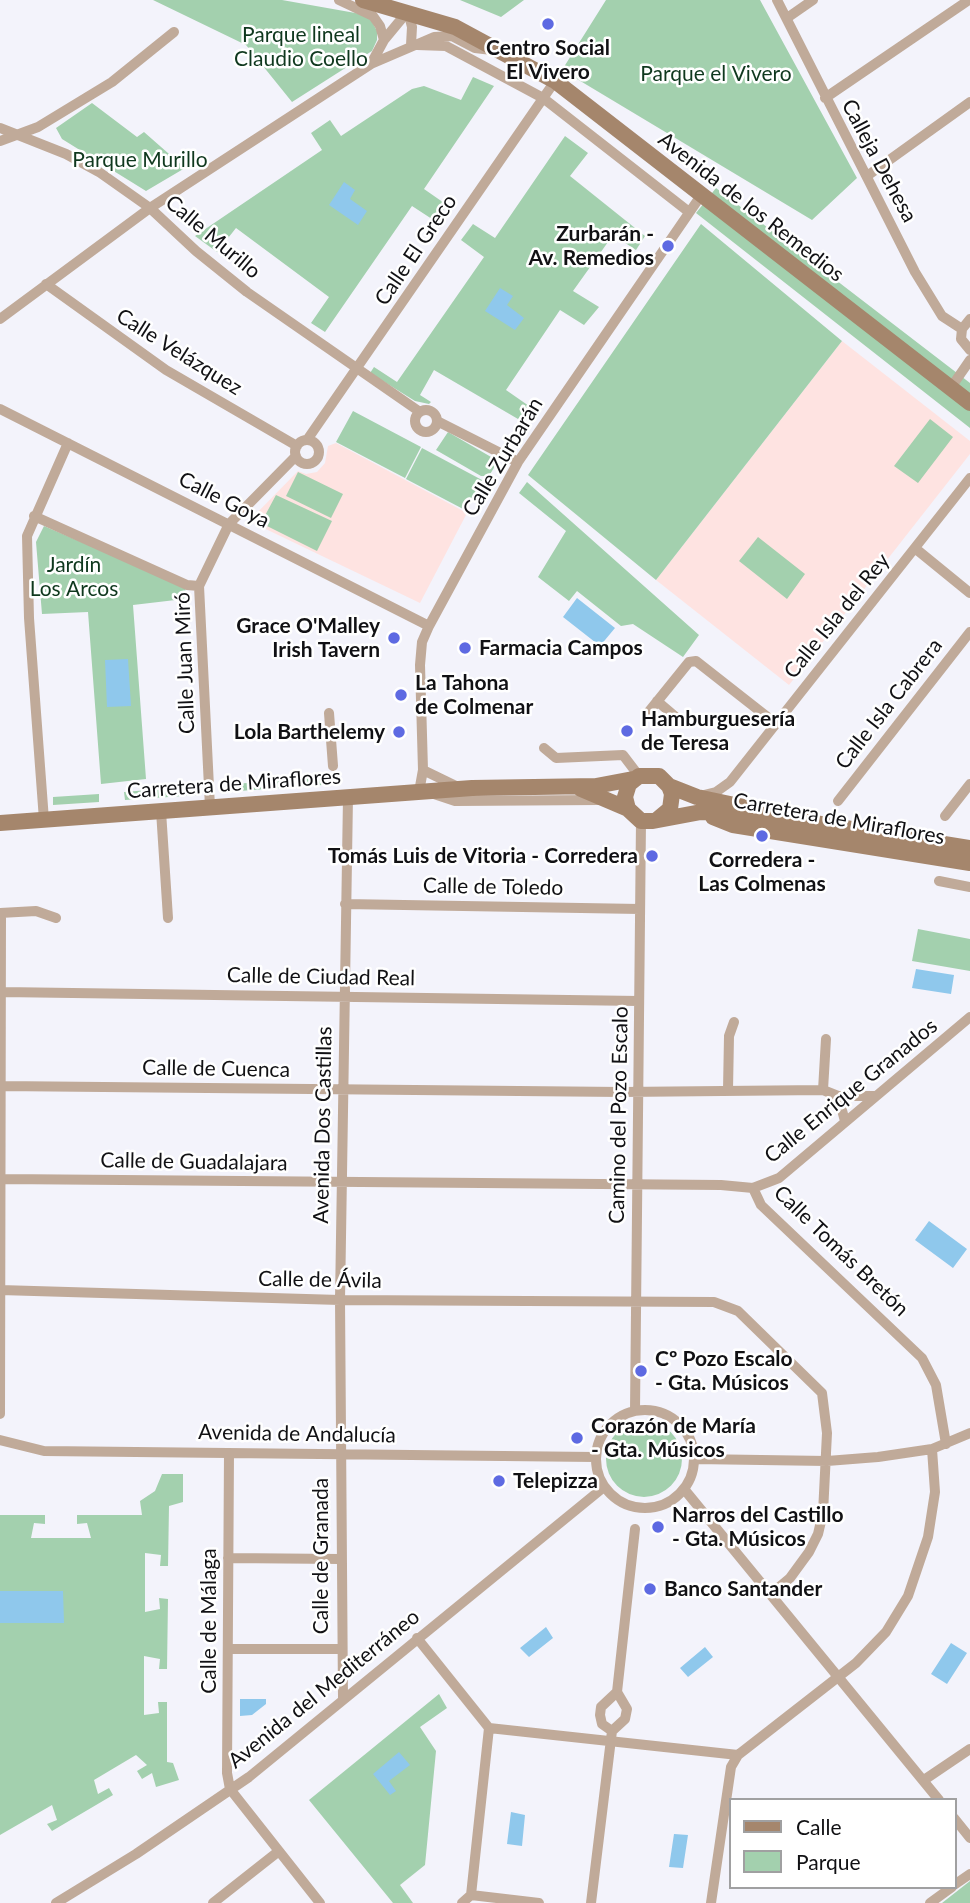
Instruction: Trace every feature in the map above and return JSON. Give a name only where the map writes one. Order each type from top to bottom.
[{"type":"main road","name":"Avenida de los Remedios","points":[[363,0],[408,11],[455,27],[555,81],[970,403]]},
{"type":"main road","points":[[576,786],[621,805],[641,821],[658,819],[670,809],[672,794],[669,786],[653,774],[636,778],[626,790],[621,805]]},
{"type":"main road","name":"Carretera de Miraflores","points":[[0,823],[467,789],[576,786],[636,778]]},
{"type":"main road","name":"Carretera de Miraflores","points":[[669,786],[733,825],[970,863]]},
{"type":"main road","name":"Carretera de Miraflores","points":[[658,819],[699,805],[970,848]]},
{"type":"street","points":[[339,0],[373,16],[380,26],[384,40]]},
{"type":"street","name":"Calleja Dehesa","points":[[777,0],[915,272],[942,316],[962,329]]},
{"type":"street","points":[[787,18],[813,0]]},
{"type":"street","points":[[825,99],[969,0]]},
{"type":"street","points":[[371,64],[384,40],[408,11]]},
{"type":"street","points":[[408,11],[412,27],[411,45]]},
{"type":"street","points":[[0,141],[38,127],[111,82],[174,32]]},
{"type":"street","name":"Avenida de los Remedios","points":[[0,319],[150,208],[371,64],[434,37],[452,36],[475,48],[501,51]]},
{"type":"street","name":"Avenida de los Remedios","points":[[411,45],[446,46],[543,98],[689,212]]},
{"type":"street","name":"Calle El Greco","points":[[307,440],[555,81]]},
{"type":"street","points":[[867,176],[970,102]]},
{"type":"street","name":"Calle Murillo","points":[[0,128],[99,172],[150,208],[196,251],[247,292],[420,412]]},
{"type":"street","name":"Calle Zurbarán","points":[[422,792],[420,664],[422,642],[429,626],[519,462],[702,194]]},
{"type":"street","name":"Calle Velázquez","points":[[46,284],[166,370],[297,451]]},
{"type":"street","points":[[970,319],[962,329],[961,339],[970,350]]},
{"type":"street","points":[[950,388],[970,360]]},
{"type":"street","name":"Calle Goya","points":[[0,409],[429,626]]},
{"type":"street","points":[[437,421],[433,431],[422,432],[415,425],[420,412],[433,412],[437,421],[519,462]]},
{"type":"street","points":[[229,524],[307,440],[317,445],[319,453],[316,460],[305,463],[297,451]]},
{"type":"street","points":[[44,820],[27,536],[68,443]]},
{"type":"street","name":"Calle Isla del Rey","points":[[699,805],[730,782],[970,478]]},
{"type":"street","points":[[34,516],[187,585],[199,586]]},
{"type":"street","name":"Calle Juan Miró","points":[[210,807],[199,586],[229,524]]},
{"type":"street","points":[[916,549],[970,593]]},
{"type":"street","name":"Calle Isla Cabrera","points":[[838,801],[970,632]]},
{"type":"street","points":[[647,714],[689,662],[696,661],[775,723]]},
{"type":"street","points":[[657,701],[677,718]]},
{"type":"street","points":[[329,713],[333,766]]},
{"type":"street","points":[[544,748],[556,758],[623,755],[636,778]]},
{"type":"street","points":[[423,769],[467,789]]},
{"type":"street","points":[[944,816],[970,784]]},
{"type":"street","points":[[422,792],[455,801],[621,805]]},
{"type":"street","name":"Avenida Dos Castillas","points":[[340,1454],[348,797]]},
{"type":"street","points":[[161,811],[169,918]]},
{"type":"street","name":"Camino del Pozo Escalo","points":[[635,1410],[641,821]]},
{"type":"street","points":[[939,881],[970,887]]},
{"type":"street","name":"Calle de Toledo","points":[[345,904],[640,909]]},
{"type":"street","points":[[0,1414],[1,912],[36,911],[56,918]]},
{"type":"street","name":"Calle de Ciudad Real","points":[[2,992],[639,1001]]},
{"type":"street","name":"Calle Enrique Granados","points":[[753,1188],[779,1178],[970,1017]]},
{"type":"street","points":[[728,1090],[729,1036],[734,1022]]},
{"type":"street","points":[[826,1040],[823,1090],[838,1096],[876,1096]]},
{"type":"street","name":"Calle de Cuenca","points":[[1,1086],[343,1090],[823,1090]]},
{"type":"street","points":[[838,1096],[845,1121]]},
{"type":"street","name":"Calle de Guadalajara","points":[[2,1179],[637,1186]]},
{"type":"street","name":"Calle Tomás Bretón","points":[[637,1186],[721,1185],[753,1188],[761,1205],[922,1358],[936,1385],[946,1444]]},
{"type":"street","name":"Calle de Ávila","points":[[1,1290],[340,1300],[636,1304],[714,1302],[738,1311],[822,1393],[827,1461],[823,1513],[818,1534],[790,1578],[772,1593]]},
{"type":"street","points":[[635,1410],[654,1410],[680,1424],[691,1440],[695,1459],[690,1480],[673,1500],[658,1507],[641,1509],[616,1500],[604,1487],[597,1472],[599,1440],[610,1424],[635,1410]]},
{"type":"street","points":[[695,1459],[827,1461],[932,1449],[970,1433]]},
{"type":"street","name":"Avenida de Andalucía","points":[[0,1440],[44,1451],[596,1457]]},
{"type":"street","points":[[711,1903],[731,1767],[738,1755],[840,1676],[886,1632],[908,1596],[928,1537],[935,1492],[932,1449]]},
{"type":"street","name":"Calle de Málaga","points":[[229,1453],[227,1773],[230,1789]]},
{"type":"street","name":"Calle de Granada","points":[[340,1454],[340,1649],[343,1699]]},
{"type":"street","name":"Avenida del Mediterráneo","points":[[56,1903],[136,1854],[230,1789],[604,1487]]},
{"type":"street","points":[[684,1489],[938,1798]]},
{"type":"street","points":[[592,1903],[611,1736],[625,1719],[627,1709],[617,1692],[635,1529]]},
{"type":"street","points":[[229,1558],[340,1559]]},
{"type":"street","points":[[417,1638],[489,1728],[471,1895],[462,1903]]},
{"type":"street","points":[[228,1649],[340,1649]]},
{"type":"street","points":[[611,1736],[602,1724],[601,1707],[617,1692]]},
{"type":"street","points":[[489,1728],[611,1736],[738,1755]]},
{"type":"street","points":[[924,1780],[970,1749]]},
{"type":"street","points":[[230,1789],[320,1903]]},
{"type":"street","points":[[956,1820],[970,1838]]},
{"type":"street","points":[[213,1903],[279,1851]]},
{"type":"street","points":[[930,1903],[949,1889]]},
{"type":"street","points":[[471,1895],[539,1903]]},
{"type":"shaded area","points":[[842,341],[970,441],[970,454],[789,685],[656,580]]},
{"type":"shaded area","points":[[336,443],[467,513],[420,603],[249,521],[298,471],[306,474],[317,472],[325,463],[328,446]]},
{"type":"green space","name":"Parque lineal Claudio Coello","points":[[153,0],[282,0],[361,14],[371,20],[377,31],[377,40],[372,51],[292,102],[246,45]]},
{"type":"green space","points":[[460,0],[524,0],[501,17]]},
{"type":"green space","name":"Parque el Vivero","points":[[606,0],[760,0],[857,178],[812,220],[562,70]]},
{"type":"green space","points":[[473,77],[494,86],[424,189],[447,205],[435,221],[412,206],[325,332],[311,323],[329,297],[236,228],[217,252],[195,236],[322,150],[311,133],[330,120],[341,136],[412,89],[424,86],[461,100]]},
{"type":"green space","name":"Parque Murillo","points":[[92,103],[137,137],[144,132],[185,168],[146,191],[62,139],[56,128]]},
{"type":"green space","points":[[565,136],[588,153],[570,176],[645,236],[636,250],[613,235],[573,291],[599,307],[584,325],[560,310],[506,390],[529,406],[518,419],[434,370],[420,395],[431,402],[429,404],[415,401],[370,373],[374,367],[397,382],[484,257],[461,240],[473,224],[495,238]]},
{"type":"green space","points":[[716,188],[970,383],[970,428],[696,213]]},
{"type":"green space","points":[[701,224],[842,341],[656,580],[528,475]]},
{"type":"green space","points":[[353,411],[421,447],[405,478],[336,442]]},
{"type":"green space","points":[[930,419],[953,437],[918,483],[894,466]]},
{"type":"green space","points":[[448,432],[498,461],[489,476],[481,476],[436,450]]},
{"type":"green space","points":[[422,448],[482,480],[465,510],[406,479]]},
{"type":"green space","points":[[298,472],[343,494],[331,518],[286,496]]},
{"type":"green space","points":[[527,482],[699,635],[683,657],[633,624],[621,626],[577,591],[569,601],[538,577],[566,531],[519,493]]},
{"type":"green space","points":[[276,495],[332,521],[317,551],[261,523]]},
{"type":"green space","name":"Jardín Los Arcos","points":[[44,526],[186,587],[184,599],[133,605],[146,779],[101,784],[88,612],[42,614],[36,542]]},
{"type":"green space","points":[[758,537],[805,574],[787,599],[739,561]]},
{"type":"green space","points":[[322,776],[322,785],[225,792],[225,785]]},
{"type":"green space","points":[[198,786],[198,795],[125,800],[124,792]]},
{"type":"green space","points":[[99,794],[99,802],[53,805],[53,797]]},
{"type":"green space","points":[[918,929],[970,939],[970,971],[912,961]]},
{"type":"green space","points":[[644,1421],[659,1424],[671,1432],[679,1444],[682,1459],[679,1474],[671,1486],[659,1494],[644,1497],[629,1494],[617,1486],[609,1474],[606,1459],[609,1444],[617,1432],[629,1424]]},
{"type":"green space","points":[[162,1474],[183,1474],[183,1502],[169,1506],[168,1566],[160,1566],[161,1555],[145,1553],[145,1612],[160,1609],[159,1598],[168,1599],[167,1669],[159,1669],[160,1659],[144,1656],[144,1715],[159,1713],[158,1702],[167,1702],[167,1762],[173,1763],[179,1780],[156,1787],[152,1773],[142,1779],[137,1771],[147,1765],[136,1755],[94,1780],[98,1794],[109,1788],[113,1795],[52,1831],[47,1824],[57,1820],[52,1805],[0,1835],[0,1515],[45,1515],[45,1524],[34,1523],[31,1538],[91,1538],[87,1523],[77,1524],[77,1515],[142,1515],[140,1501],[155,1491]]},
{"type":"green space","points":[[439,1694],[447,1708],[420,1727],[436,1751],[425,1865],[400,1885],[413,1903],[393,1903],[309,1800]]},
{"type":"green space","points":[[970,1881],[970,1903],[942,1903]]},
{"type":"water","points":[[344,182],[355,190],[350,199],[367,211],[358,225],[329,205]]},
{"type":"water","points":[[500,288],[513,296],[507,305],[524,318],[515,330],[485,311]]},
{"type":"water","points":[[577,598],[615,628],[600,646],[563,617]]},
{"type":"water","points":[[128,659],[131,706],[107,707],[105,660]]},
{"type":"water","points":[[916,969],[954,975],[951,994],[912,988]]},
{"type":"water","points":[[929,1221],[967,1249],[953,1268],[915,1240]]},
{"type":"water","points":[[0,1591],[63,1591],[64,1623],[0,1623]]},
{"type":"water","points":[[546,1627],[553,1638],[529,1657],[520,1648]]},
{"type":"water","points":[[951,1643],[967,1653],[947,1684],[931,1674]]},
{"type":"water","points":[[705,1647],[713,1657],[688,1677],[680,1668]]},
{"type":"water","points":[[240,1699],[266,1699],[266,1704],[252,1715],[240,1716]]},
{"type":"water","points":[[399,1752],[410,1765],[389,1781],[396,1791],[390,1795],[373,1774]]},
{"type":"water","points":[[511,1812],[525,1815],[522,1846],[507,1844]]},
{"type":"water","points":[[674,1834],[688,1835],[683,1868],[669,1867]]},
{"type":"place","name":"Centro Social El Vivero","points":[[548,24]]},
{"type":"place","name":"Zurbarán - Av. Remedios","points":[[668,246]]},
{"type":"place","name":"Grace O'Malley Irish Tavern","points":[[394,638]]},
{"type":"place","name":"Farmacia Campos","points":[[465,648]]},
{"type":"place","name":"La Tahona de Colmenar","points":[[401,695]]},
{"type":"place","name":"Hamburguesería de Teresa","points":[[627,731]]},
{"type":"place","name":"Lola Barthelemy","points":[[399,732]]},
{"type":"place","name":"Corredera - Las Colmenas","points":[[762,836]]},
{"type":"place","name":"Tomás Luis de Vitoria - Corredera","points":[[652,856]]},
{"type":"place","name":"Cº Pozo Escalo - Gta. Músicos","points":[[641,1371]]},
{"type":"place","name":"Corazón de María - Gta. Músicos","points":[[577,1438]]},
{"type":"place","name":"Telepizza","points":[[499,1481]]},
{"type":"place","name":"Narros del Castillo - Gta. Músicos","points":[[658,1527]]},
{"type":"place","name":"Banco Santander","points":[[650,1589]]}]
